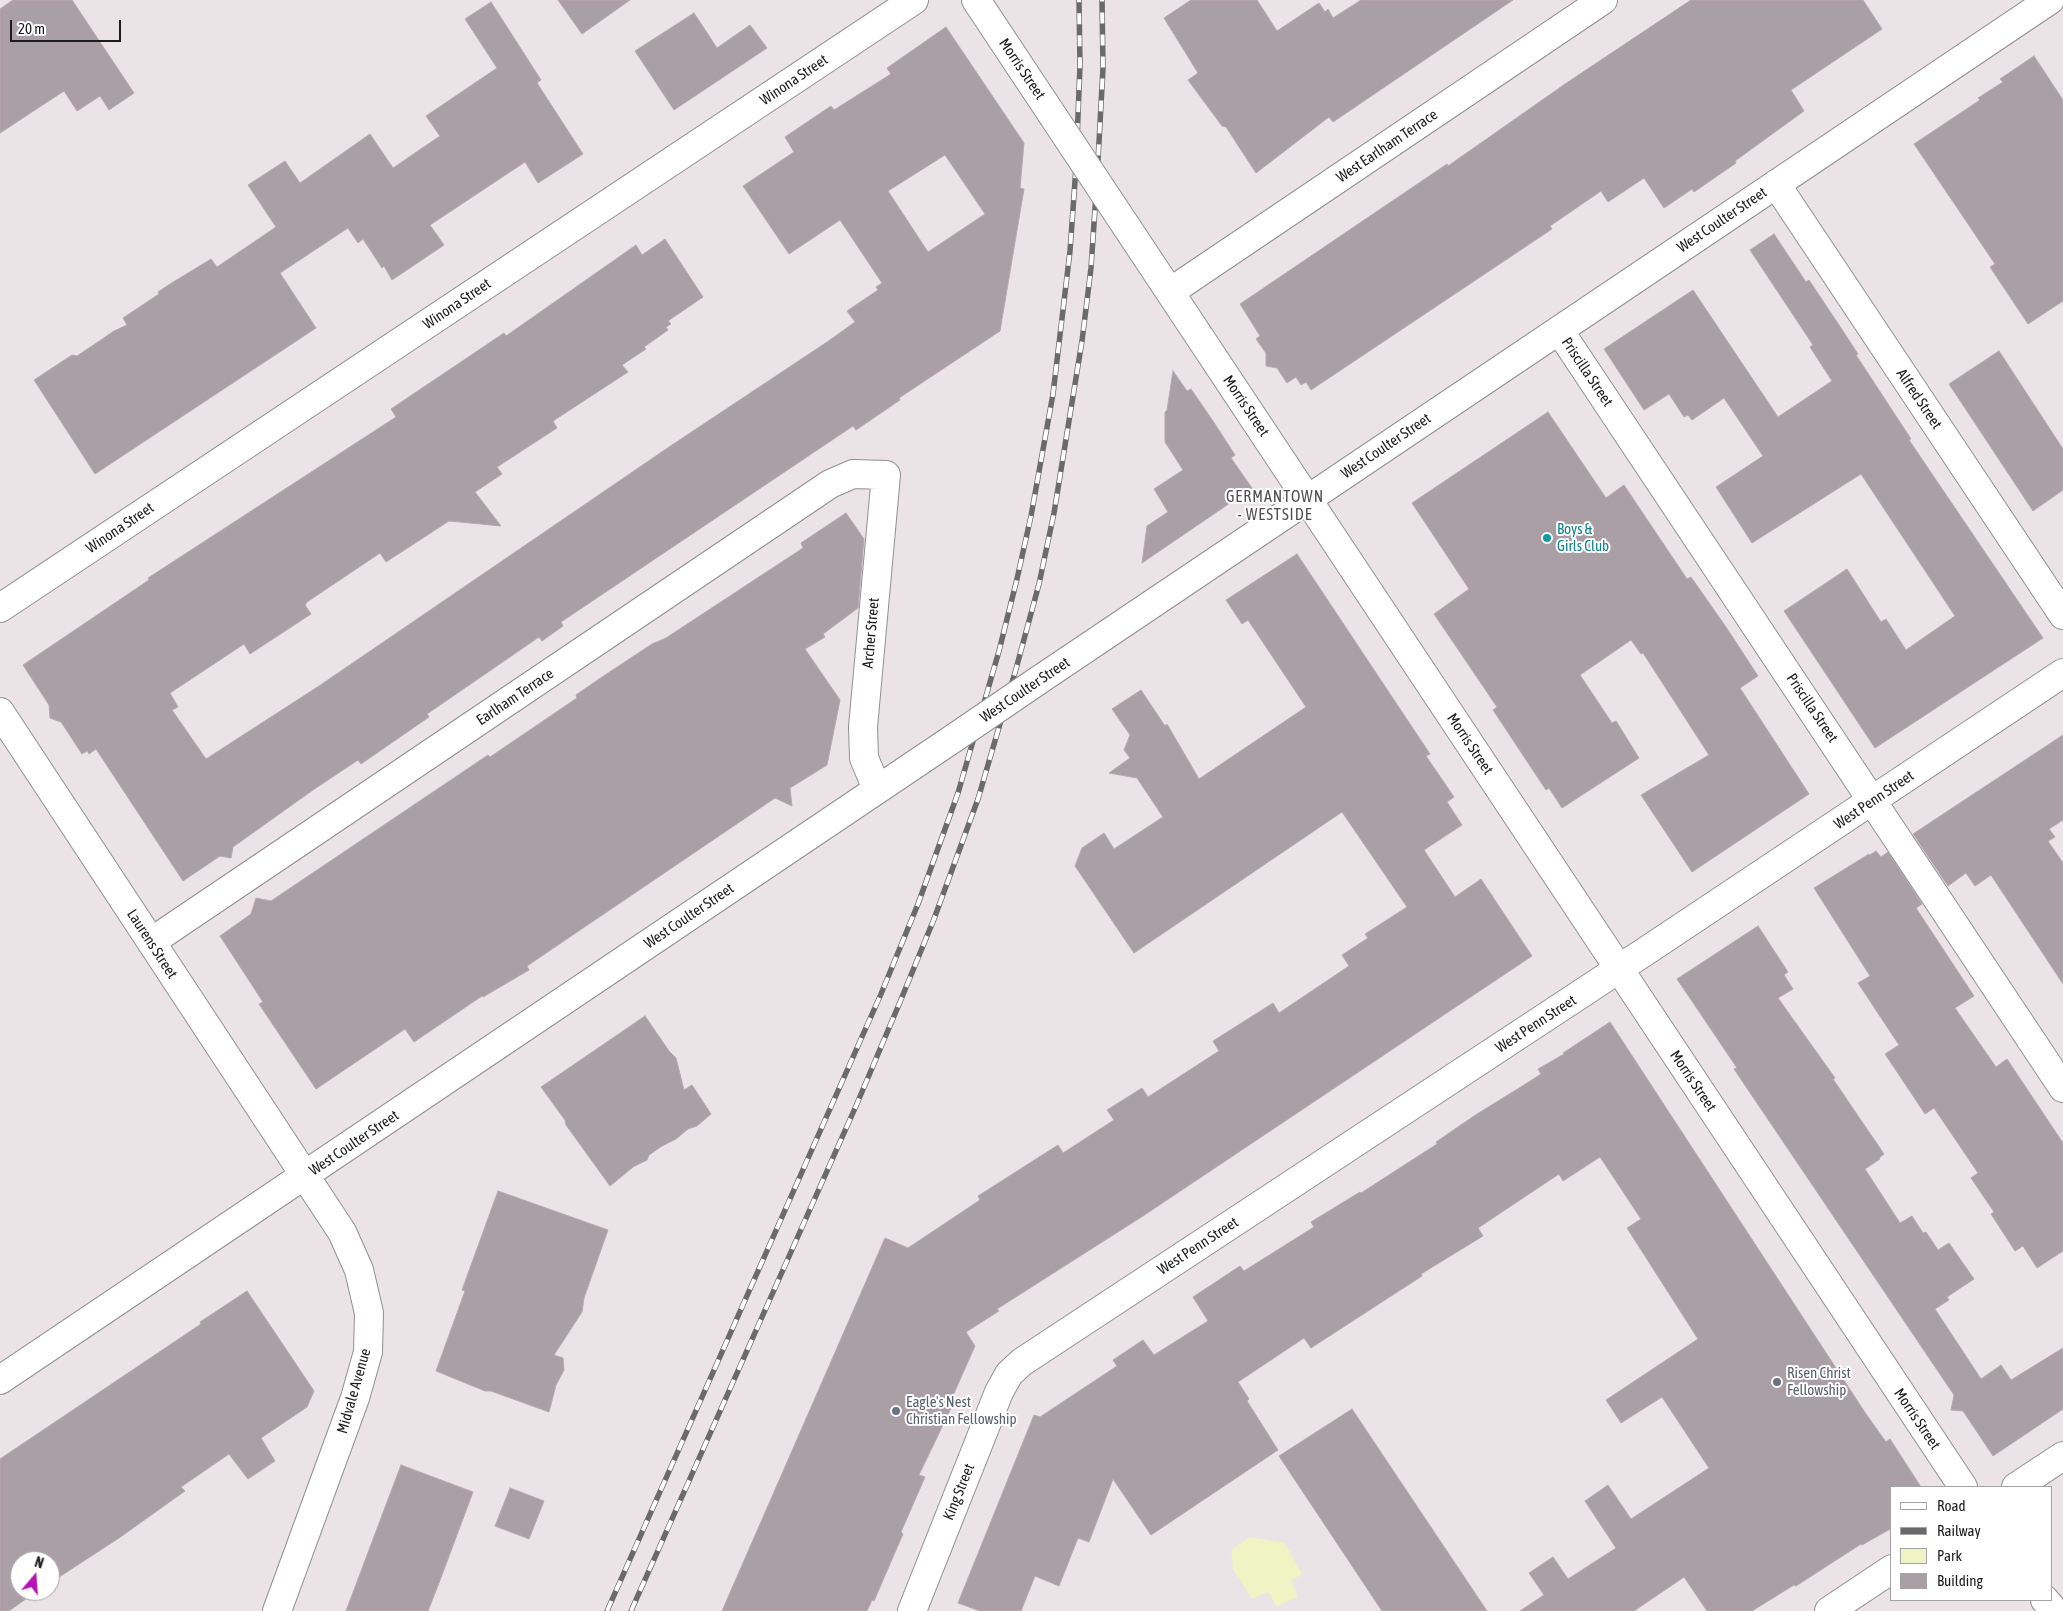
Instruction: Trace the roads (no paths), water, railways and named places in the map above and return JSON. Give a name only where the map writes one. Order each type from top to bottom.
[{"type":"street","name":"Winona Street","points":[[0,608],[914,0]]},
{"type":"street","name":"Morris Street","points":[[976,0],[1962,1486]]},
{"type":"street","name":"West Earlham Terrace","points":[[1170,292],[1603,0]]},
{"type":"street","name":"West Coulter Street","points":[[0,1380],[2050,0]]},
{"type":"street","points":[[2056,0],[2063,10]]},
{"type":"street","name":"Alfred Street","points":[[1776,184],[2063,614]]},
{"type":"street","name":"Priscilla Street","points":[[1559,330],[2063,1088]]},
{"type":"street","name":"Earlham Terrace","points":[[151,942],[830,484],[853,474],[886,475]]},
{"type":"street","name":"Archer Street","points":[[877,789],[864,758],[863,727],[886,475]]},
{"type":"street","name":"West Penn Street","points":[[1009,1374],[1031,1356],[1873,801],[2063,673]]},
{"type":"street","name":"Laurens Street","points":[[0,712],[305,1176]]},
{"type":"street","name":"Midvale Avenue","points":[[277,1611],[355,1398],[368,1352],[369,1313],[359,1270],[342,1232],[305,1176]]},
{"type":"street","name":"King Street","points":[[912,1611],[999,1392],[1009,1374]]},
{"type":"street","points":[[2018,1486],[2063,1456]]},
{"type":"street","points":[[1829,1611],[1890,1570]]},
{"type":"street","points":[[2046,1601],[2054,1611]]},
{"type":"railway","points":[[607,1611],[881,994],[918,904],[958,793],[999,651],[1017,579],[1031,516],[1053,394],[1070,251],[1076,167],[1080,65],[1079,0]]},
{"type":"railway","points":[[631,1611],[856,1106],[934,919],[978,799],[1039,584],[1054,513],[1082,341],[1091,268],[1097,179],[1103,68],[1102,0]]},
{"type":"place","name":"Boys & Girls Club","points":[[1547,538]]},
{"type":"place","name":"Risen Christ Fellowship","points":[[1777,1382]]},
{"type":"place","name":"Eagle's Nest Christian Fellowship","points":[[896,1411]]},
{"type":"district","name":"GERMANTOWN - WESTSIDE","points":[[1275,506]]}]
